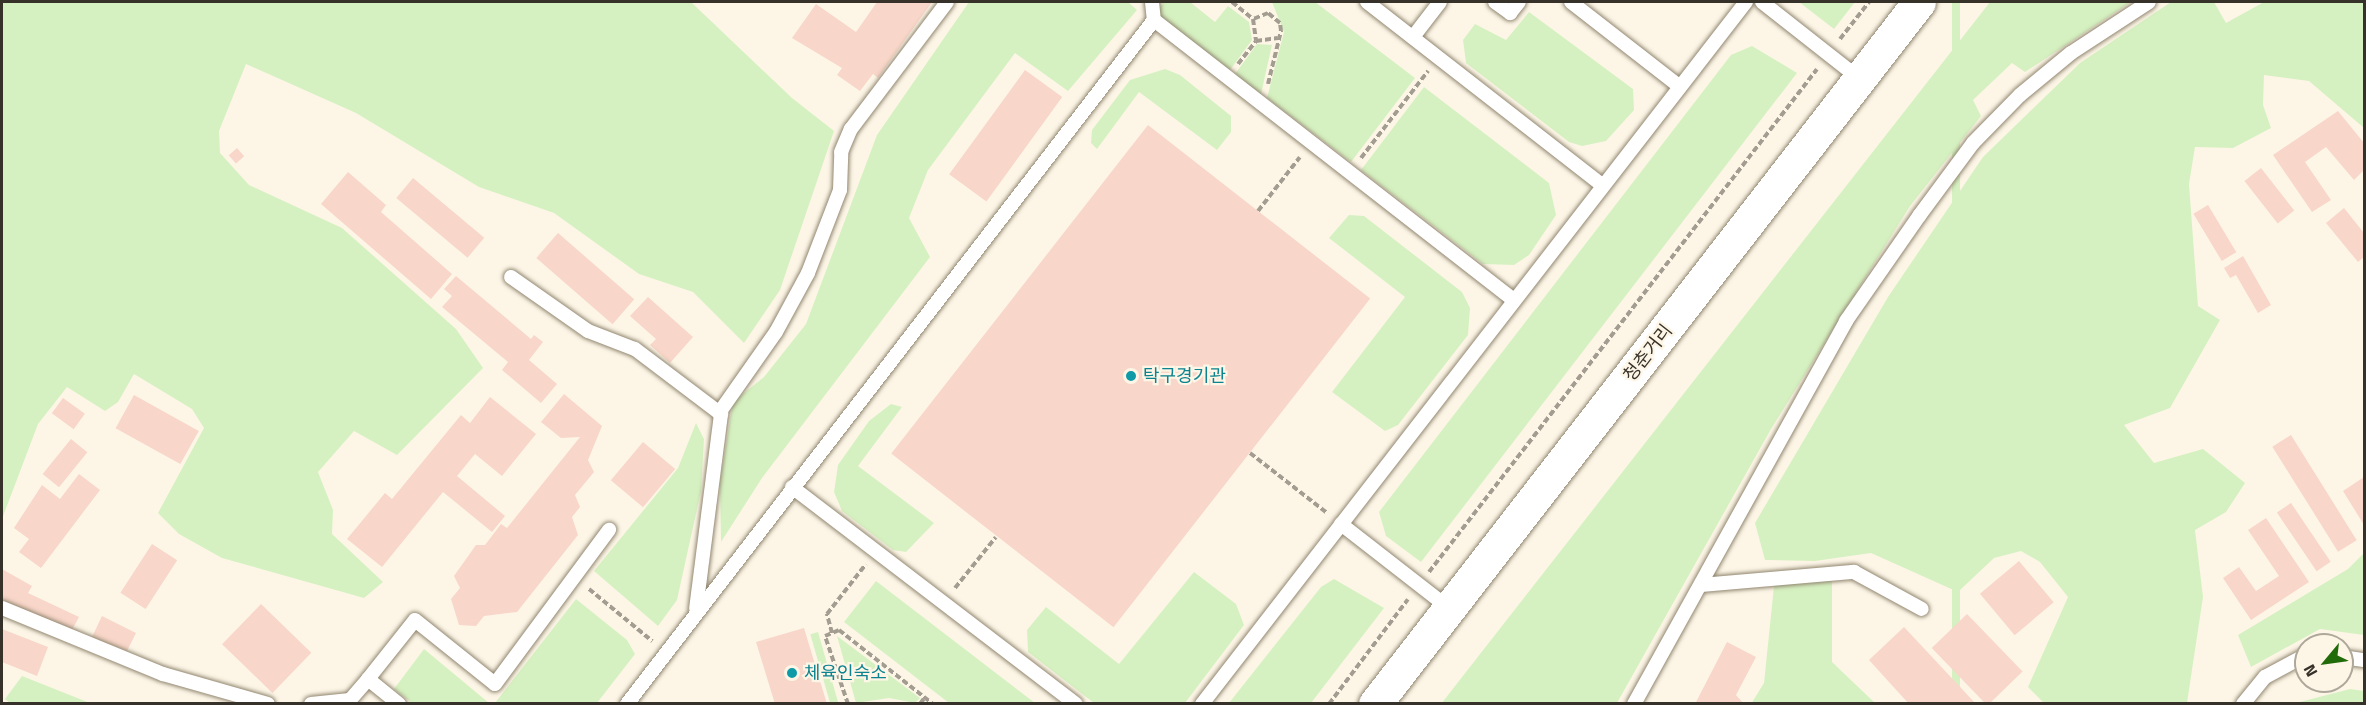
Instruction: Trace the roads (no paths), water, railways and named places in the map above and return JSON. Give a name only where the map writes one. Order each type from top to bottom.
[{"type":"main road","name":"청춘거리","points":[[1376,704],[1919,2]]},
{"type":"lane","points":[[696,610],[719,412],[776,332],[808,273],[840,190],[841,152],[851,129],[947,2]]},
{"type":"lane","points":[[627,704],[696,610],[1154,20],[1152,2]]},
{"type":"lane","points":[[1367,2],[1603,186]]},
{"type":"lane","points":[[1413,37],[1440,2]]},
{"type":"lane","points":[[1496,2],[1510,13],[1519,2]]},
{"type":"lane","points":[[1570,2],[1680,87]]},
{"type":"lane","points":[[1202,704],[1746,2]]},
{"type":"lane","points":[[1762,2],[1860,79]]},
{"type":"lane","points":[[1634,704],[1846,321],[1973,143],[2071,53],[2149,2]]},
{"type":"lane","points":[[1154,20],[1514,300]]},
{"type":"lane","points":[[511,277],[588,331],[635,349],[719,412]]},
{"type":"lane","points":[[792,487],[945,600],[1076,704]]},
{"type":"lane","points":[[1341,524],[1449,608]]},
{"type":"lane","points":[[311,704],[350,700],[415,620],[495,684],[609,530]]},
{"type":"lane","points":[[1701,585],[1854,572],[1922,609]]},
{"type":"lane","points":[[2,608],[163,674],[268,704]]},
{"type":"lane","points":[[2243,704],[2265,677],[2294,661]]},
{"type":"lane","points":[[368,679],[399,704]]},
{"type":"place","name":"탁구경기관","points":[[1131,376]]},
{"type":"place","name":"체육인숙소","points":[[792,673]]}]
